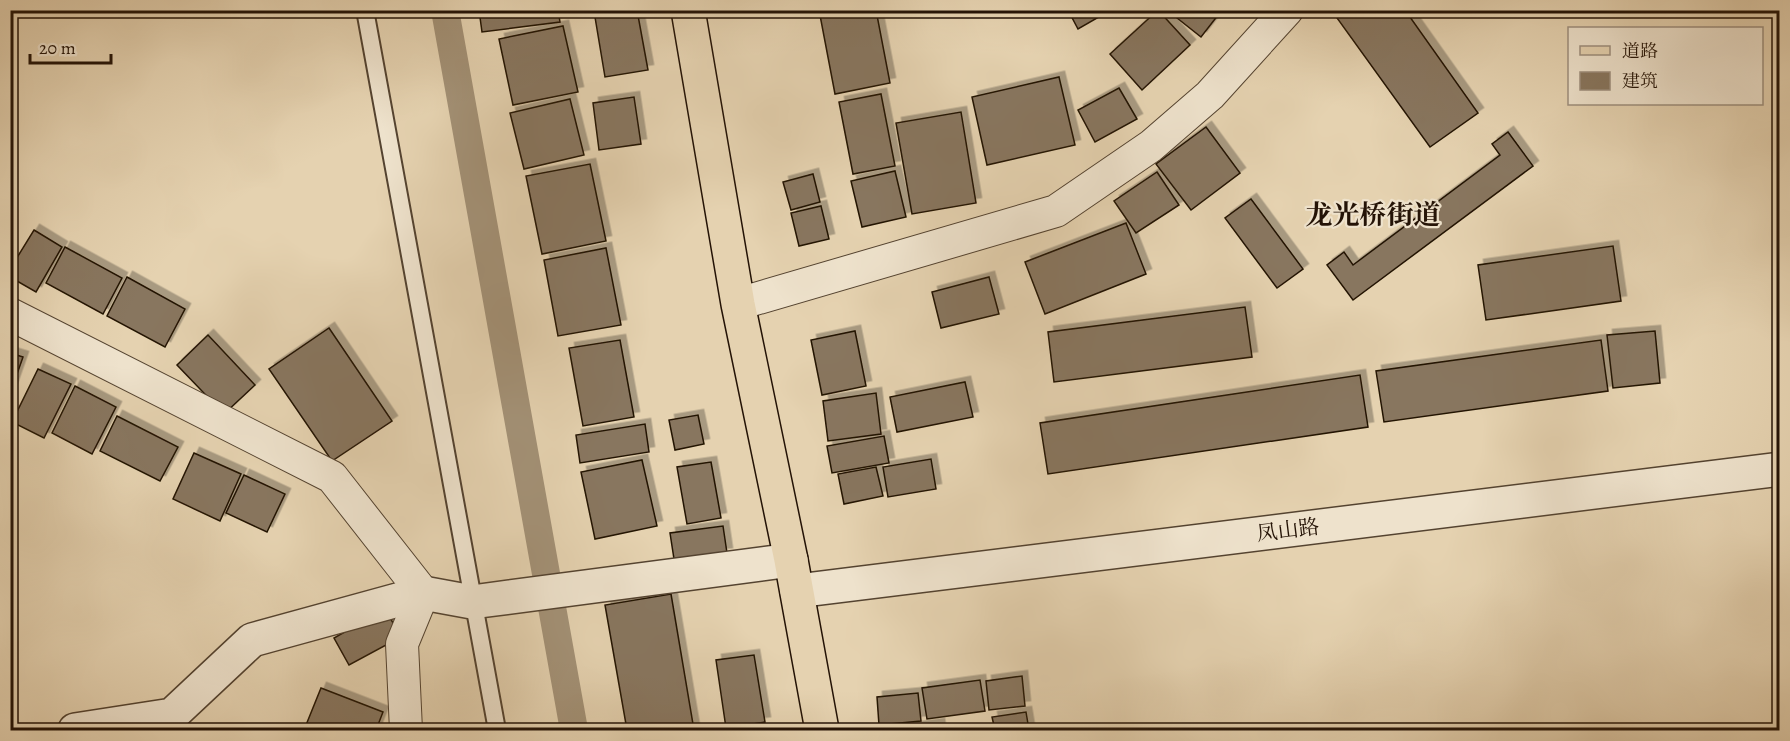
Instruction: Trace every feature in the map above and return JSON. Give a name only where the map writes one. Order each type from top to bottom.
[{"type":"main road","points":[[688,10],[738,304],[794,576],[822,730]]},
{"type":"street","points":[[738,304],[1056,211],[1151,146],[1210,95],[1287,10]]},
{"type":"street","points":[[10,315],[332,477],[423,593]]},
{"type":"street","name":"凤山路","points":[[423,593],[472,602],[574,589],[794,576],[1779,469]]},
{"type":"street","points":[[75,730],[172,715],[252,640],[423,593]]},
{"type":"street","points":[[406,730],[402,644],[423,593]]},
{"type":"lane","points":[[365,10],[497,730]]},
{"type":"building","points":[[479,10],[558,10],[560,22],[482,32]]},
{"type":"building","points":[[637,10],[648,70],[605,77],[595,17]]},
{"type":"building","points":[[819,10],[876,10],[890,83],[835,94]]},
{"type":"building","points":[[1068,10],[1111,10],[1078,29]]},
{"type":"building","points":[[1158,10],[1190,45],[1142,90],[1110,54]]},
{"type":"building","points":[[1167,10],[1222,10],[1201,37]]},
{"type":"building","points":[[1347,10],[1405,10],[1478,113],[1430,147],[1337,18]]},
{"type":"building","points":[[1763,10],[1780,10],[1780,22]]},
{"type":"building","points":[[563,26],[578,92],[513,105],[499,39]]},
{"type":"building","points":[[1059,77],[1075,145],[987,165],[972,97]]},
{"type":"building","points":[[1119,88],[1137,119],[1095,142],[1078,110]]},
{"type":"building","points":[[881,94],[895,166],[853,174],[839,102]]},
{"type":"building","points":[[634,97],[641,144],[599,150],[593,103]]},
{"type":"building","points":[[570,99],[584,155],[524,169],[510,113]]},
{"type":"building","points":[[961,112],[976,203],[912,214],[896,123]]},
{"type":"building","points":[[1206,127],[1240,173],[1191,210],[1156,164]]},
{"type":"building","points":[[1508,132],[1533,166],[1353,300],[1327,265],[1344,252],[1353,265],[1500,155],[1492,144]]},
{"type":"building","points":[[590,164],[606,241],[542,254],[526,176]]},
{"type":"building","points":[[895,171],[906,217],[862,227],[851,181]]},
{"type":"building","points":[[1157,172],[1179,205],[1136,233],[1114,201]]},
{"type":"building","points":[[813,174],[820,202],[791,210],[783,182]]},
{"type":"building","points":[[1251,199],[1303,269],[1277,288],[1225,218]]},
{"type":"building","points":[[821,206],[829,239],[799,246],[791,213]]},
{"type":"building","points":[[1126,223],[1146,274],[1045,314],[1025,262]]},
{"type":"building","points":[[34,230],[62,247],[36,292],[10,277],[10,269]]},
{"type":"building","points":[[1613,246],[1621,301],[1486,320],[1478,265]]},
{"type":"building","points":[[65,247],[122,278],[103,314],[46,283]]},
{"type":"building","points":[[606,248],[621,325],[558,336],[544,260]]},
{"type":"building","points":[[127,277],[185,309],[165,347],[107,316]]},
{"type":"building","points":[[989,277],[999,314],[941,328],[932,292]]},
{"type":"building","points":[[1245,307],[1252,357],[1054,382],[1048,332]]},
{"type":"building","points":[[329,328],[392,421],[332,461],[269,369]]},
{"type":"building","points":[[855,331],[866,386],[822,395],[811,340]]},
{"type":"building","points":[[1655,331],[1660,383],[1613,388],[1607,335]]},
{"type":"building","points":[[208,335],[255,385],[224,414],[177,365]]},
{"type":"building","points":[[620,340],[634,417],[583,426],[569,348]]},
{"type":"building","points":[[1601,340],[1608,391],[1384,422],[1376,371]]},
{"type":"building","points":[[10,353],[23,357],[10,394]]},
{"type":"building","points":[[38,369],[71,384],[44,438],[12,422]]},
{"type":"building","points":[[1360,375],[1368,427],[1048,474],[1040,423]]},
{"type":"building","points":[[965,382],[973,417],[897,432],[890,397]]},
{"type":"building","points":[[75,386],[116,407],[92,454],[52,433]]},
{"type":"building","points":[[876,393],[881,434],[828,441],[823,401]]},
{"type":"building","points":[[698,415],[704,444],[675,450],[669,420]]},
{"type":"building","points":[[117,416],[178,447],[160,481],[100,451]]},
{"type":"building","points":[[645,424],[649,452],[580,463],[576,435]]},
{"type":"building","points":[[884,436],[889,463],[832,473],[827,446]]},
{"type":"building","points":[[194,453],[241,474],[220,521],[173,499]]},
{"type":"building","points":[[931,459],[936,489],[888,497],[883,467]]},
{"type":"building","points":[[642,460],[657,526],[595,539],[581,472]]},
{"type":"building","points":[[711,462],[721,518],[687,524],[677,467]]},
{"type":"building","points":[[876,467],[883,496],[844,504],[838,474]]},
{"type":"building","points":[[244,475],[285,494],[267,532],[226,513]]},
{"type":"building","points":[[723,526],[727,553],[674,559],[670,533]]},
{"type":"building","points":[[671,594],[694,730],[627,730],[605,605]]},
{"type":"building","points":[[385,609],[401,637],[349,665],[334,638]]},
{"type":"building","points":[[754,655],[765,722],[726,728],[716,660]]},
{"type":"building","points":[[1022,676],[1025,706],[989,710],[986,681]]},
{"type":"building","points":[[980,680],[985,711],[927,719],[922,688]]},
{"type":"building","points":[[321,688],[383,712],[376,730],[304,730]]},
{"type":"building","points":[[918,693],[921,721],[879,725],[877,697]]},
{"type":"building","points":[[1026,712],[1029,730],[995,730],[992,717]]},
{"type":"building","points":[[939,724],[940,730],[895,730]]},
{"type":"waterway","points":[[445,10],[574,730]]},
{"type":"district","name":"龙光桥街道","points":[[1373,215]]}]
